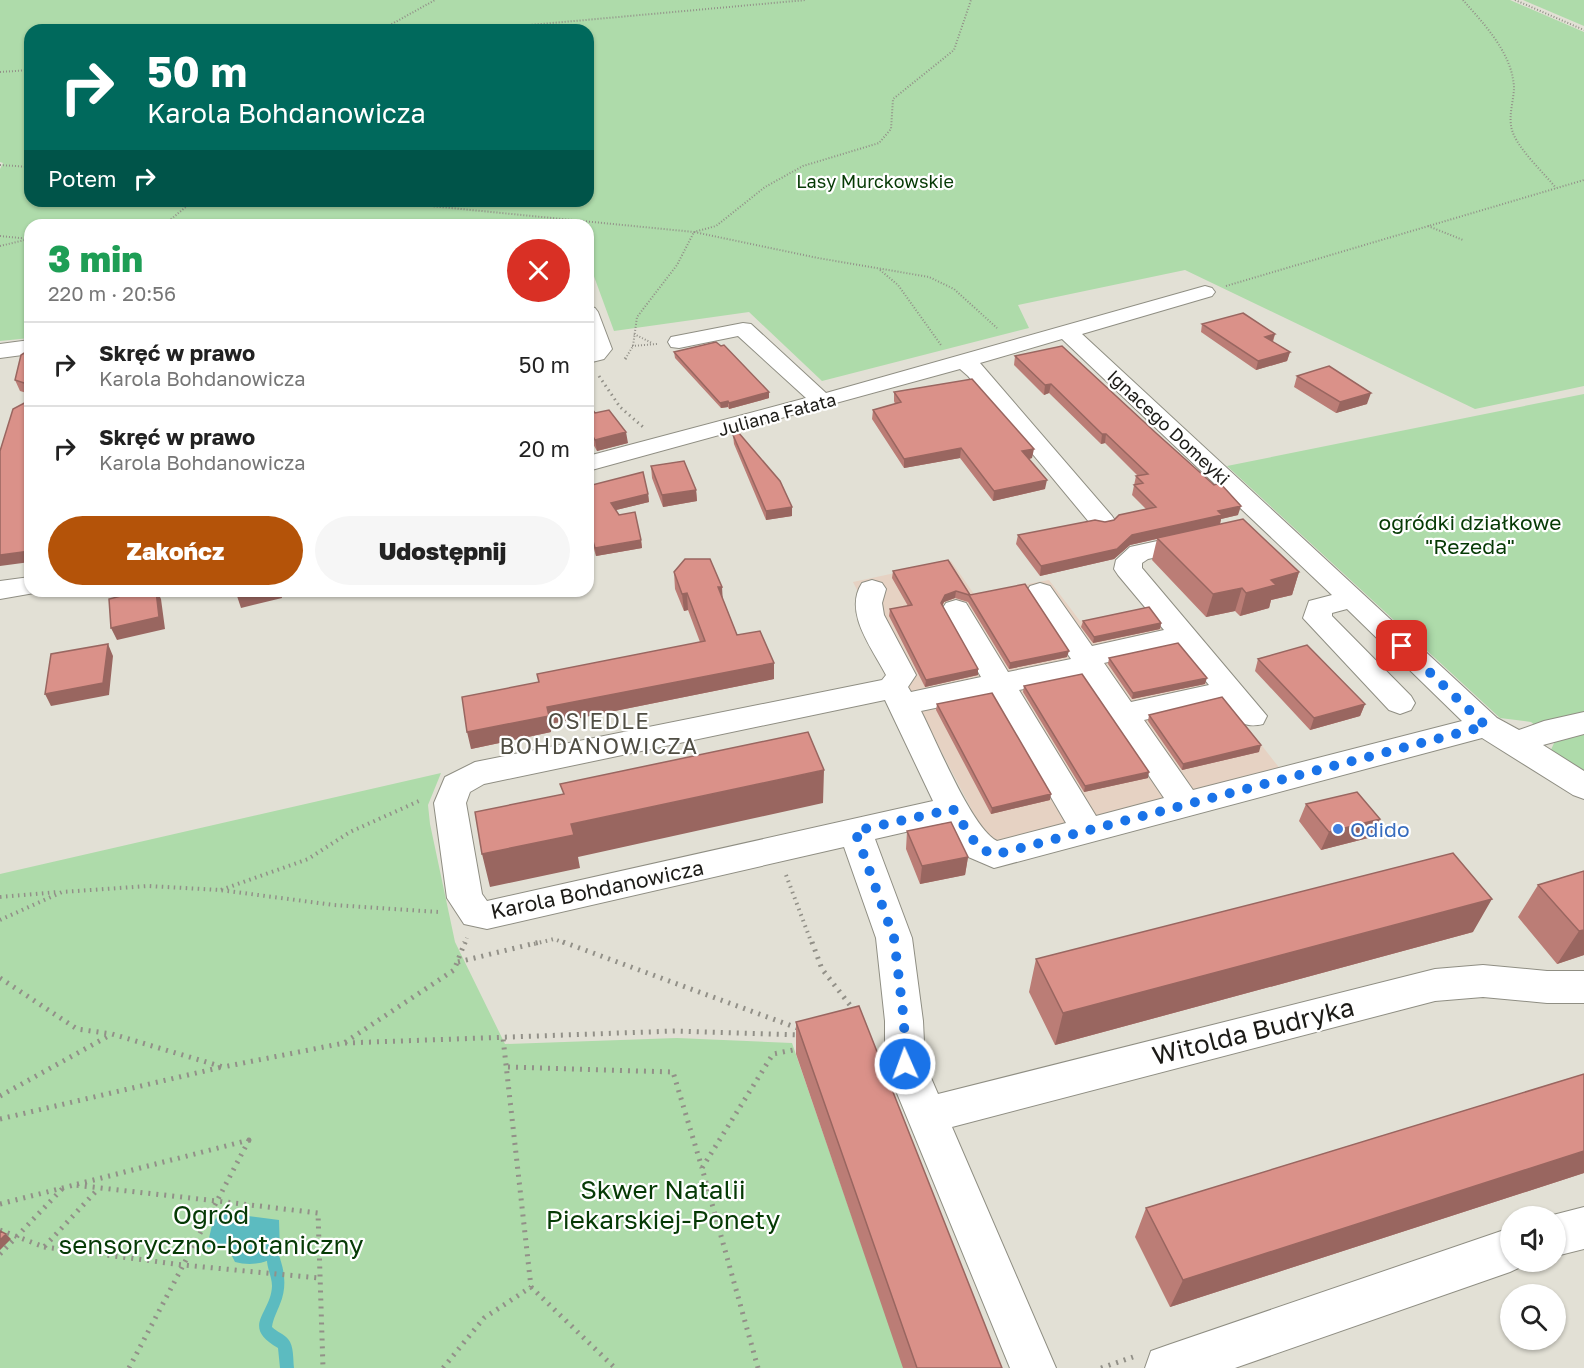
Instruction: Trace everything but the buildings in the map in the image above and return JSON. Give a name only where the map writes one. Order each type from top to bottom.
[{"type":"street","name":"Juliana Fałata","points":[[594,462],[962,362],[1205,292]]},
{"type":"street","points":[[679,342],[743,329],[822,401]]},
{"type":"street","name":"Ignacego Domeyki","points":[[1066,331],[1273,523],[1486,726],[1517,742],[1584,787]]},
{"type":"street","points":[[0,351],[24,349]]},
{"type":"street","points":[[962,362],[976,371],[1103,522]]},
{"type":"street","points":[[1252,716],[1128,569],[1129,560],[1139,553],[1273,523]]},
{"type":"street","points":[[0,590],[24,587]]},
{"type":"street","points":[[872,589],[868,603],[870,615],[901,675],[896,697],[953,809],[978,847],[994,855],[1486,726]]},
{"type":"street","points":[[1040,592],[1185,804]]},
{"type":"street","points":[[1352,598],[1319,607],[1317,618],[1400,703]]},
{"type":"street","points":[[956,609],[1088,830]]},
{"type":"street","points":[[456,786],[475,774],[882,690],[896,697],[1001,683],[1168,639]]},
{"type":"street","points":[[1123,714],[1209,695]]},
{"type":"street","points":[[1517,742],[1544,732],[1584,723]]},
{"type":"street","name":"Karola Bohdanowicza","points":[[456,786],[450,803],[465,898],[477,914],[487,915],[953,809]]},
{"type":"street","points":[[855,831],[894,938],[904,1021],[905,1064],[1033,1368]]},
{"type":"street","name":"Witolda Budryka","points":[[927,1115],[1435,985],[1483,981],[1547,987],[1584,987]]},
{"type":"street","points":[[1566,1232],[1584,1228]]},
{"type":"street","points":[[1168,1368],[1500,1253]]},
{"type":"path","points":[[392,24],[435,0]]},
{"type":"path","points":[[541,24],[806,0]]},
{"type":"path","points":[[621,362],[633,346],[637,317],[677,265],[694,232],[716,226],[765,187],[803,166],[879,143],[891,129],[893,99],[954,50],[970,0]]},
{"type":"path","points":[[1463,0],[1490,31],[1512,70],[1514,90],[1511,101],[1512,131],[1556,188]]},
{"type":"path","points":[[1515,0],[1584,30]]},
{"type":"path","points":[[0,72],[24,70]]},
{"type":"path","points":[[0,165],[24,167]]},
{"type":"path","points":[[1205,292],[1584,180]]},
{"type":"path","points":[[171,219],[186,207]]},
{"type":"path","points":[[440,207],[559,219]]},
{"type":"path","points":[[594,222],[694,232],[929,277],[954,289],[985,319],[1020,345]]},
{"type":"path","points":[[1428,226],[1463,240]]},
{"type":"path","points":[[0,236],[24,238]]},
{"type":"path","points":[[0,246],[24,240]]},
{"type":"path","points":[[879,269],[898,285],[937,340],[962,362]]},
{"type":"path","points":[[634,334],[656,344]]},
{"type":"path","points":[[668,443],[649,432],[620,407],[599,376],[595,359],[633,346],[679,342]]},
{"type":"path","points":[[599,376],[607,372]]},
{"type":"path","points":[[220,890],[308,859],[350,832],[456,786]]},
{"type":"path","points":[[776,849],[822,969],[859,1016]]},
{"type":"path","points":[[0,897],[148,886],[220,890],[334,905],[477,914],[454,970],[344,1043]]},
{"type":"path","points":[[0,920],[62,892]]},
{"type":"path","points":[[0,1119],[223,1067],[344,1043],[675,1031],[807,1033],[554,939],[458,962]]},
{"type":"path","points":[[0,978],[77,1029],[112,1034],[223,1067]]},
{"type":"path","points":[[0,1096],[112,1034]]},
{"type":"path","points":[[503,1038],[531,1287],[615,1368]]},
{"type":"path","points":[[702,1168],[716,1150],[773,1054],[801,1048]]},
{"type":"path","points":[[508,1067],[673,1072],[758,1368]]},
{"type":"path","points":[[0,1204],[249,1140],[129,1368]]},
{"type":"path","points":[[74,1185],[318,1213],[323,1368]]},
{"type":"path","points":[[0,1254],[63,1188]]},
{"type":"path","points":[[44,1247],[100,1188]]},
{"type":"path","points":[[0,1230],[44,1247],[183,1265],[286,1273],[319,1278]]},
{"type":"path","points":[[443,1368],[484,1318],[531,1287]]},
{"type":"shaded area","points":[[951,561],[974,594],[1049,580],[1080,621],[1153,607],[1281,770],[990,845],[853,582]]},
{"type":"green space","name":"Lasy Murckowskie","points":[[0,0],[1510,0],[1584,32],[1584,386],[1475,409],[1185,270],[1018,305],[1029,328],[822,381],[749,312],[614,331],[594,276],[594,219],[24,219],[24,339],[0,341],[0,169],[3,163],[0,162]]},
{"type":"green space","points":[[1523,0],[1584,0],[1584,26]]},
{"type":"green space","name":"ogródki działkowe \"Rezeda\"","points":[[1584,394],[1584,773],[1550,752],[1555,741],[1531,722],[1500,718],[1227,466]]},
{"type":"green space","points":[[441,773],[428,805],[455,942],[505,1044],[677,1038],[792,1043],[904,1368],[0,1368],[0,874]]},
{"type":"water","points":[[224,1213],[279,1220],[280,1253],[264,1262],[247,1264],[235,1262],[229,1250],[207,1247],[212,1225],[218,1215]]},
{"type":"waterway","points":[[273,1258],[278,1276],[278,1290],[265,1323],[268,1333],[284,1344],[287,1368]]},
{"type":"place","name":"Odido","points":[[1338,829]]},
{"type":"district","name":"OSIEDLE BOHDANOWICZA","points":[[599,732]]},
{"type":"route","points":[[905,1064],[904,1021],[894,938],[855,831],[953,809],[978,847],[994,855],[1486,726],[1402,646]]},
{"type":"park label","name":"Skwer Natalii Piekarskiej-Ponety","points":[[663,1204]]},
{"type":"park label","name":"Ogród sensoryczno-botaniczny","points":[[211,1229]]}]
